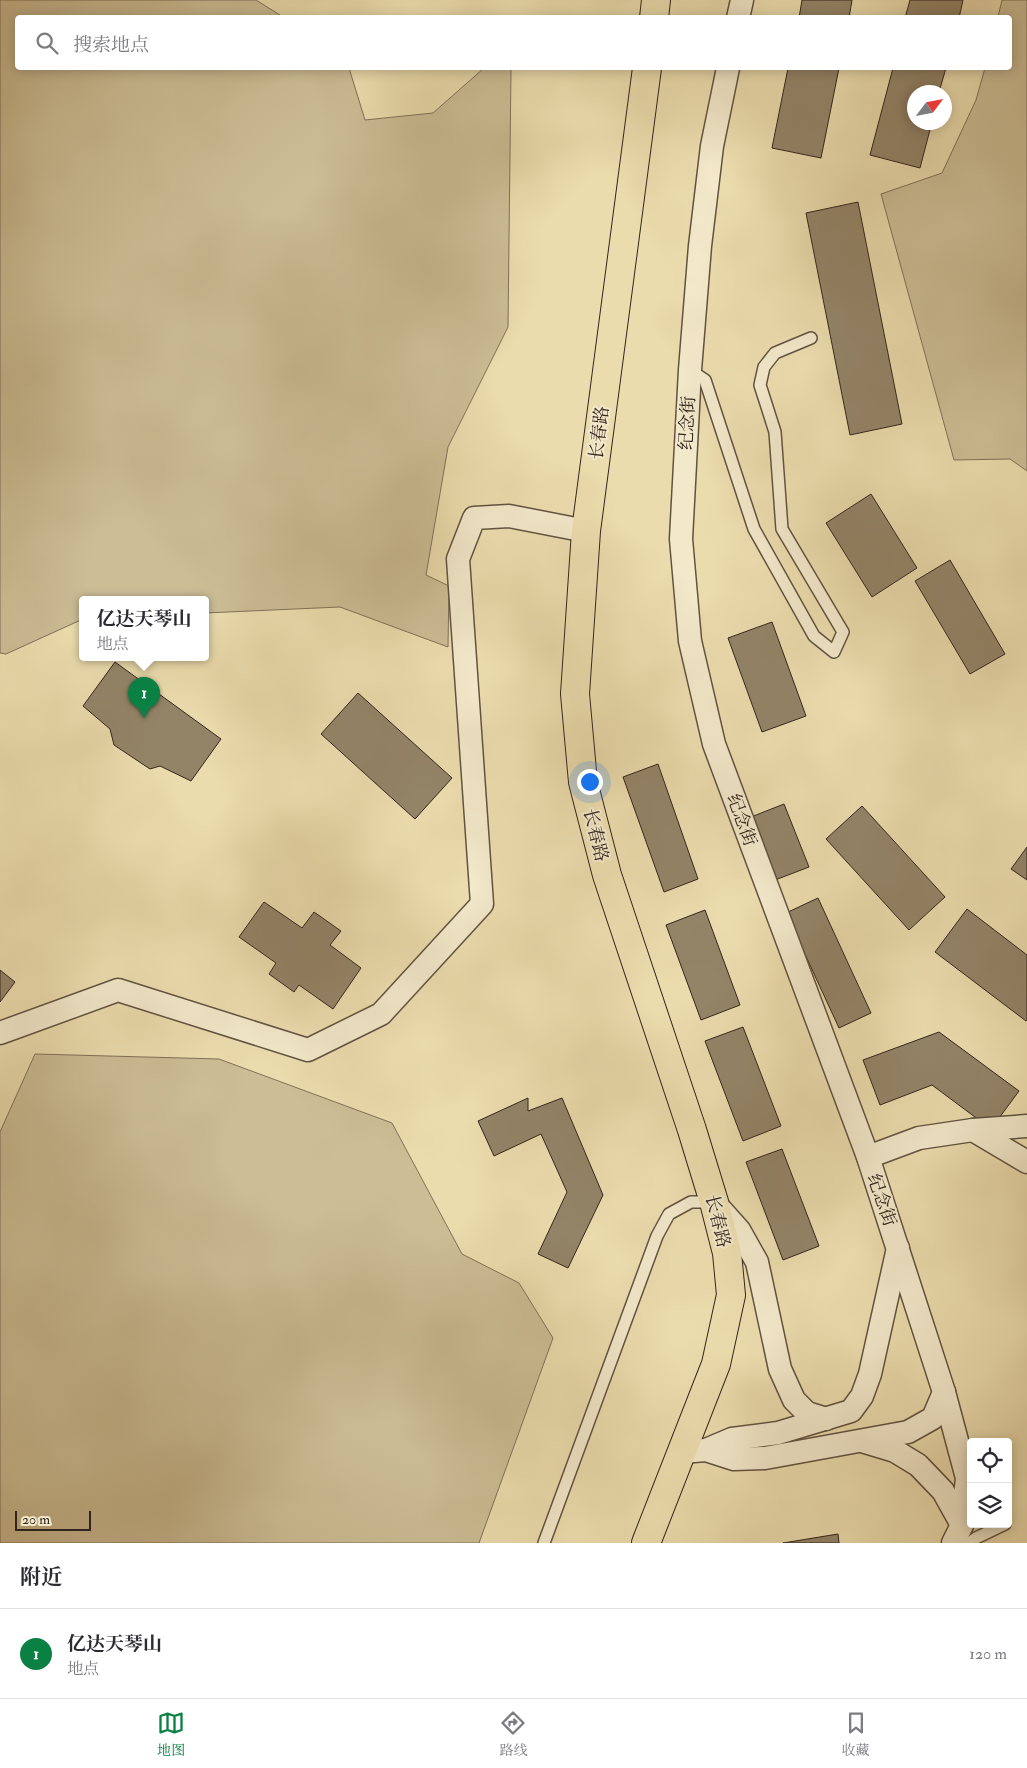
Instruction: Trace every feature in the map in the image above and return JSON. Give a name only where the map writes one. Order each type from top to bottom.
[{"type":"main road","points":[[654,15],[656,0]]},
{"type":"main road","name":"长春路","points":[[646,1543],[694,1451],[731,1296],[727,1253],[714,1202],[607,875],[583,782],[575,694],[586,531],[647,70]]},
{"type":"street","points":[[739,15],[742,0]]},
{"type":"street","name":"纪念街","points":[[728,70],[712,146],[700,246],[690,370],[680,538],[690,642],[714,744],[868,1157],[944,1392],[967,1478],[961,1537]]},
{"type":"street","points":[[0,1033],[118,990],[308,1050],[381,1014],[482,904],[458,559],[474,518],[509,516],[586,531]]},
{"type":"street","points":[[868,1157],[919,1138],[973,1130],[1027,1126]]},
{"type":"street","points":[[973,1130],[1027,1162]]},
{"type":"street","points":[[714,1202],[739,1230],[757,1262],[780,1369],[794,1400],[807,1413],[826,1419]]},
{"type":"street","points":[[694,1451],[732,1439],[778,1433],[851,1411],[862,1396],[870,1374],[898,1247]]},
{"type":"street","points":[[694,1451],[734,1459],[765,1458],[908,1432],[933,1418],[944,1392]]},
{"type":"street","points":[[861,1441],[894,1451],[918,1465],[943,1491],[961,1537]]},
{"type":"lane","points":[[690,370],[705,380],[754,529],[814,636],[834,652],[843,632],[782,529],[775,432],[760,385],[764,367],[775,353],[811,338]]},
{"type":"lane","points":[[544,1543],[657,1236],[669,1214],[691,1202],[714,1202]]},
{"type":"lane","points":[[961,1537],[976,1538],[997,1528]]},
{"type":"shaded area","points":[[0,0],[256,0],[280,15],[15,15],[15,70],[350,70],[365,120],[433,113],[482,70],[511,70],[508,327],[448,447],[426,575],[449,586],[448,647],[340,607],[209,613],[209,596],[79,596],[79,621],[6,654],[0,653]]},
{"type":"shaded area","points":[[1002,0],[1027,0],[1027,471],[1010,459],[954,460],[881,194],[942,173],[976,100],[984,70],[1012,70],[1012,15],[998,15]]},
{"type":"shaded area","points":[[35,1054],[219,1059],[392,1123],[462,1254],[519,1283],[553,1338],[479,1543],[0,1543],[0,1132]]},
{"type":"building","points":[[802,0],[852,0],[850,15],[800,15]]},
{"type":"building","points":[[910,0],[963,0],[960,15],[906,15]]},
{"type":"building","points":[[788,70],[839,70],[821,158],[772,148]]},
{"type":"building","points":[[892,70],[945,70],[941,85],[907,85],[907,130],[930,130],[920,168],[870,155]]},
{"type":"building","points":[[858,202],[902,424],[850,435],[806,213]]},
{"type":"building","points":[[871,494],[917,568],[872,597],[826,523]]},
{"type":"building","points":[[950,560],[1005,654],[970,674],[915,581]]},
{"type":"building","points":[[772,622],[806,716],[762,732],[728,638]]},
{"type":"building","points":[[115,662],[221,739],[191,781],[160,766],[150,769],[114,745],[110,729],[83,706]]},
{"type":"building","points":[[358,693],[452,778],[415,819],[321,734]]},
{"type":"building","points":[[658,764],[698,879],[664,892],[623,777]]},
{"type":"building","points":[[784,804],[809,867],[775,880],[751,817]]},
{"type":"building","points":[[862,806],[945,897],[909,930],[826,839]]},
{"type":"building","points":[[1027,847],[1027,880],[1011,869]]},
{"type":"building","points":[[818,898],[871,1013],[839,1028],[786,913]]},
{"type":"building","points":[[264,902],[302,928],[314,912],[341,931],[330,945],[361,968],[333,1009],[299,985],[294,992],[269,974],[276,963],[239,937]]},
{"type":"building","points":[[967,909],[1027,955],[1026,1021],[935,952]]},
{"type":"building","points":[[705,910],[740,1005],[701,1020],[666,925]]},
{"type":"building","points":[[0,970],[15,982],[0,1002]]},
{"type":"building","points":[[743,1027],[781,1126],[743,1141],[705,1041]]},
{"type":"building","points":[[939,1032],[1019,1091],[991,1129],[932,1085],[880,1105],[863,1060]]},
{"type":"building","points":[[528,1098],[528,1111],[562,1098],[603,1195],[568,1268],[538,1254],[567,1192],[541,1134],[494,1156],[478,1121]]},
{"type":"building","points":[[782,1149],[819,1246],[783,1260],[746,1162]]},
{"type":"building","points":[[838,1534],[839,1543],[783,1543]]},
{"type":"place","name":"亿达天琴山","points":[[144,718]]}]
